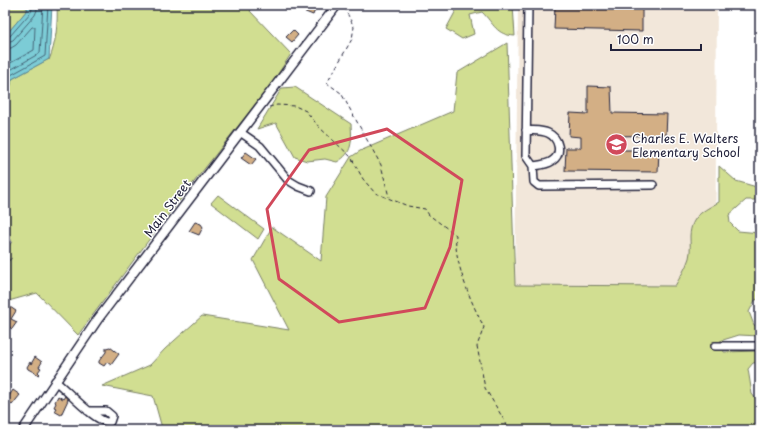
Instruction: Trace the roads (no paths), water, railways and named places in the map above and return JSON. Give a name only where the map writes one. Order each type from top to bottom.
[{"type":"main road","name":"Main Street","points":[[23,430],[102,313],[337,5]]},
{"type":"street","points":[[528,5],[526,156],[533,166],[534,182],[539,186],[653,186]]},
{"type":"street","points":[[526,130],[542,131],[547,133],[556,139],[558,145],[558,153],[554,160],[546,164],[533,166]]},
{"type":"street","points":[[240,132],[260,146],[288,180],[311,191]]},
{"type":"street","points":[[715,346],[760,346]]},
{"type":"street","points":[[55,381],[88,411]]},
{"type":"water","points":[[22,5],[52,5],[49,59],[12,79],[5,113],[5,36],[28,9]]},
{"type":"place","name":"Charles E. Walters Elementary School","points":[[616,145]]}]
